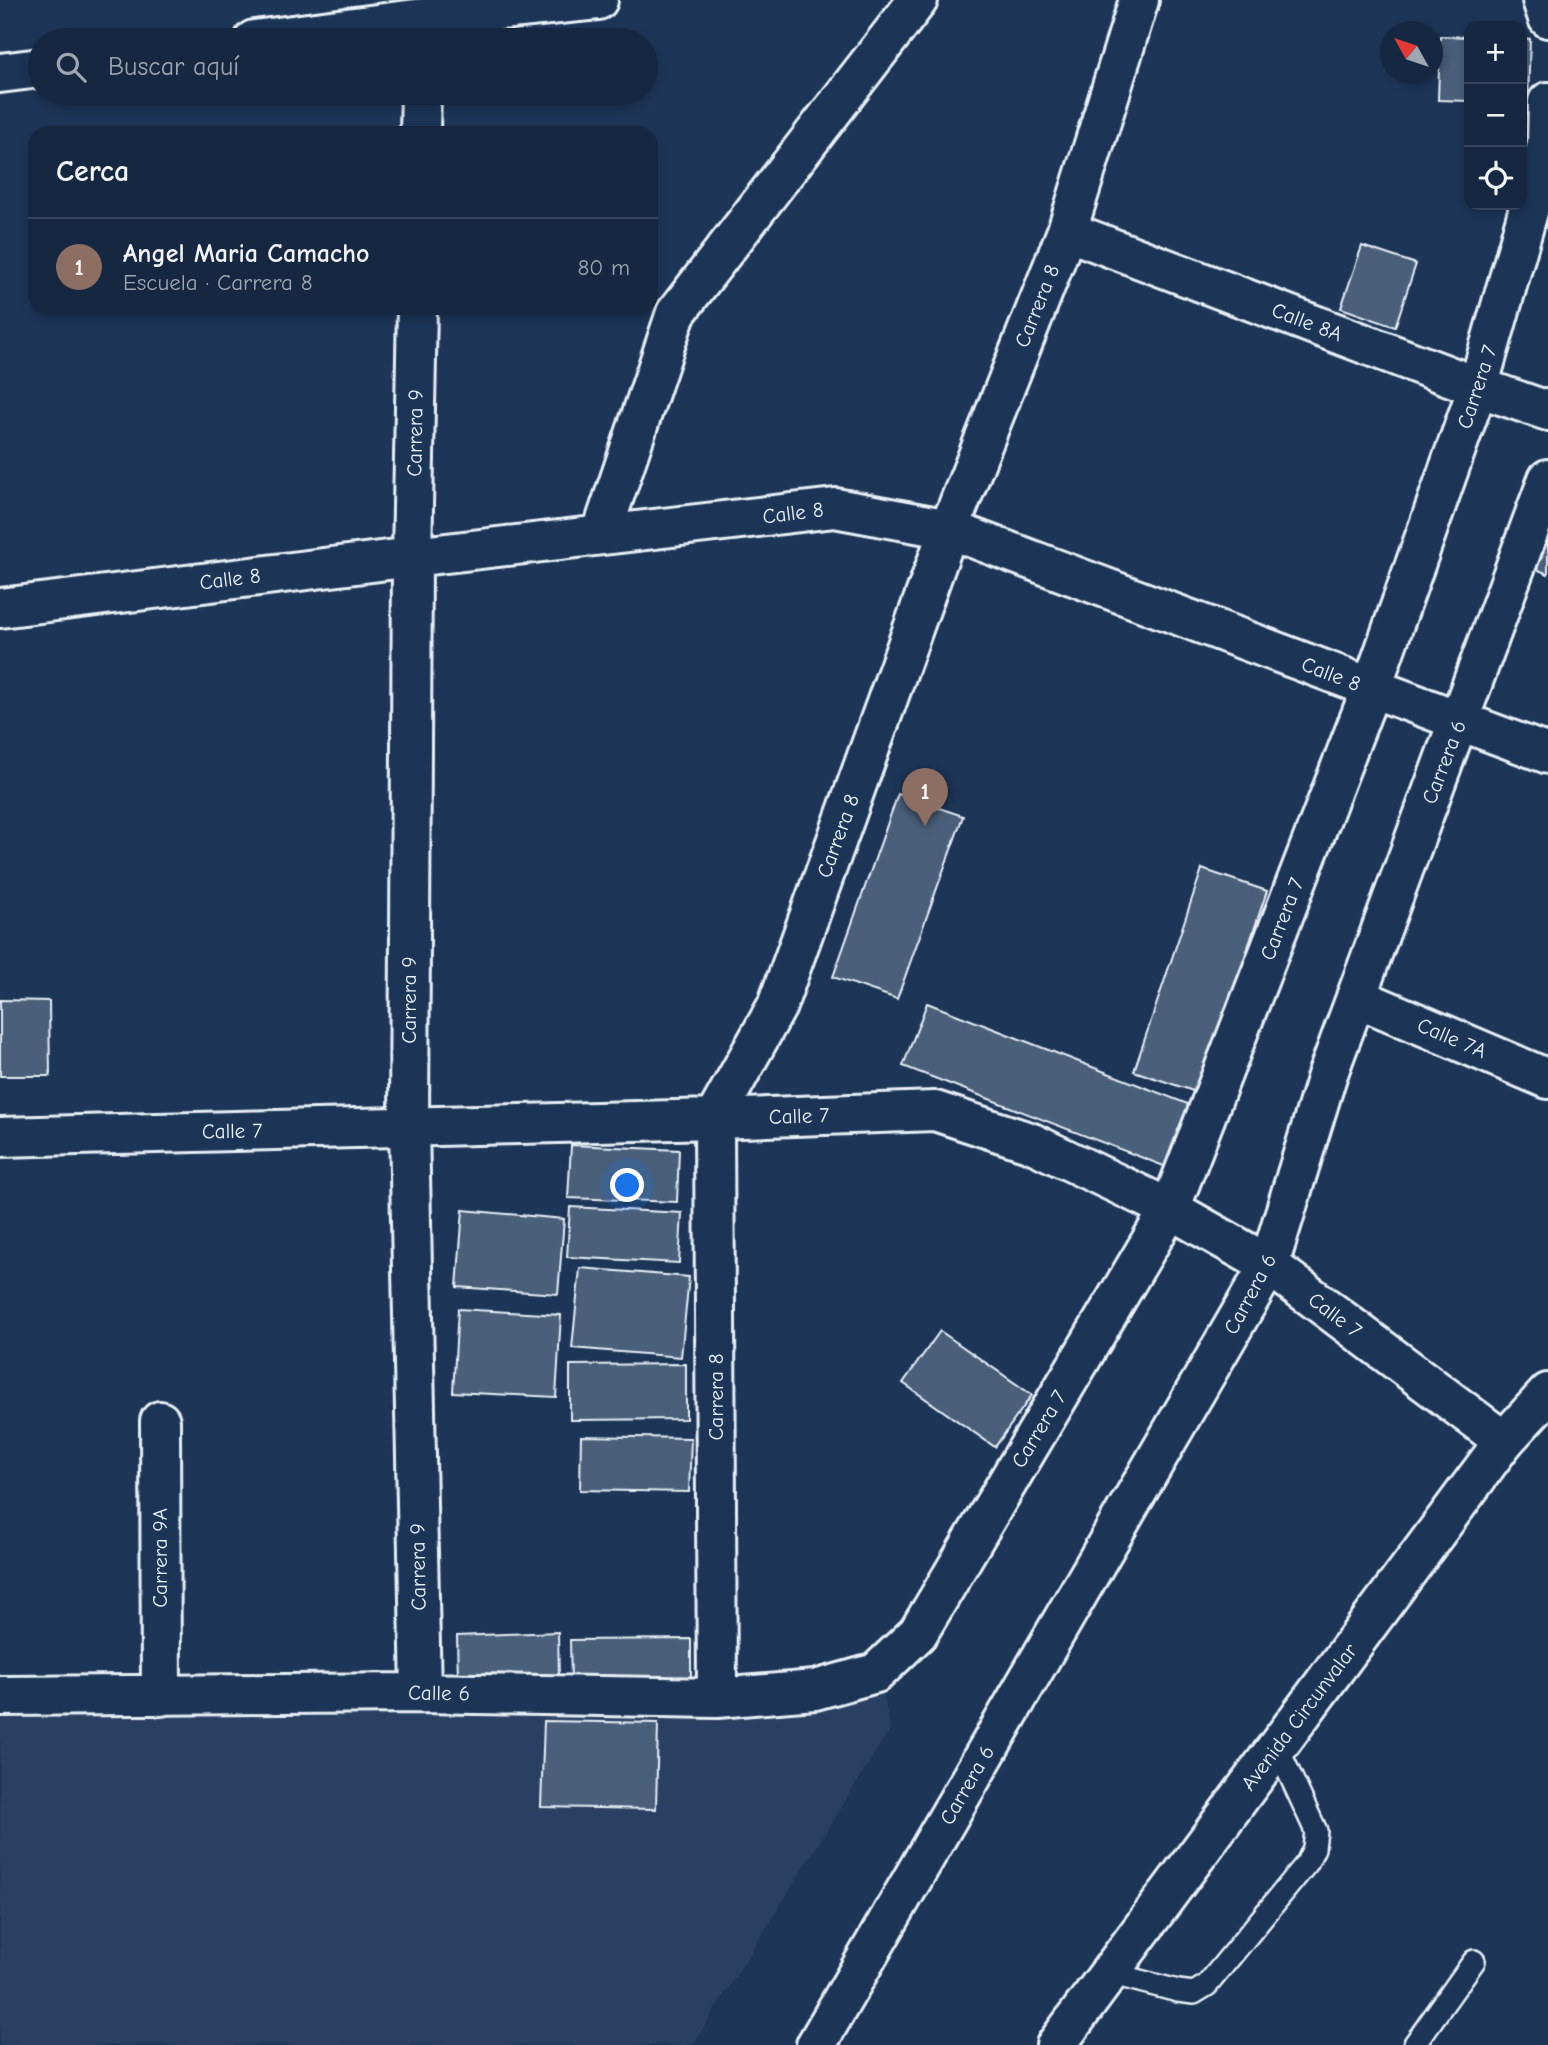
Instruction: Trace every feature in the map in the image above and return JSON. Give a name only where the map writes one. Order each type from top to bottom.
[{"type":"street","points":[[355,28],[598,0]]},
{"type":"street","points":[[601,535],[676,313],[918,0]]},
{"type":"street","name":"Carrera 8","points":[[718,1699],[714,1119],[777,1006],[949,529],[1067,231],[1139,0]]},
{"type":"street","points":[[1542,0],[1548,18]]},
{"type":"street","points":[[0,73],[28,70]]},
{"type":"street","name":"Carrera 7","points":[[876,1673],[918,1633],[1170,1209],[1371,689],[1478,387],[1547,145],[1548,102]]},
{"type":"street","points":[[421,105],[421,126]]},
{"type":"street","name":"Calle 8A","points":[[1067,231],[1548,411]]},
{"type":"street","name":"Carrera 9","points":[[417,315],[412,557],[409,1127],[421,1693]]},
{"type":"street","name":"Carrera 6","points":[[816,2045],[1269,1265],[1328,1076],[1356,997],[1548,479]]},
{"type":"street","name":"Calle 8","points":[[0,608],[412,557],[835,509],[949,529],[1548,754]]},
{"type":"street","name":"Calle 7A","points":[[1356,997],[1548,1079]]},
{"type":"street","name":"Calle 7","points":[[0,1137],[934,1111],[1032,1143],[1170,1209],[1269,1265],[1504,1441]]},
{"type":"street","name":"Avenida Circunvalar","points":[[1056,2045],[1504,1441],[1548,1393]]},
{"type":"street","name":"Carrera 9A","points":[[160,1421],[161,1696]]},
{"type":"street","name":"Calle 6","points":[[0,1696],[421,1693],[718,1699],[816,1690],[876,1673]]},
{"type":"lane","points":[[1109,1973],[1194,1993],[1207,1985],[1307,1863],[1314,1848],[1316,1831],[1277,1747]]},
{"type":"lane","points":[[1415,2045],[1474,1961]]},
{"type":"shaded area","points":[[883,1691],[890,1729],[693,2045],[0,2045],[0,1706]]},
{"type":"building","points":[[1443,36],[1464,37],[1464,101],[1438,100],[1438,84],[1443,84]]},
{"type":"building","points":[[1527,39],[1530,39],[1527,102]]},
{"type":"building","points":[[1362,246],[1416,264],[1395,327],[1341,308]]},
{"type":"building","points":[[1548,536],[1548,574],[1536,569]]},
{"type":"building","points":[[898,794],[963,816],[897,999],[833,977]]},
{"type":"building","points":[[1202,869],[1267,891],[1199,1093],[1134,1071]]},
{"type":"building","points":[[0,1000],[49,1001],[50,1076],[0,1076]]},
{"type":"building","points":[[927,1003],[1193,1106],[1169,1168],[903,1066]]},
{"type":"building","points":[[571,1145],[679,1150],[677,1202],[568,1198]]},
{"type":"building","points":[[570,1207],[682,1213],[679,1263],[567,1257]]},
{"type":"building","points":[[463,1210],[564,1219],[558,1294],[457,1287]]},
{"type":"building","points":[[580,1268],[689,1277],[681,1357],[572,1348]]},
{"type":"building","points":[[458,1309],[561,1315],[556,1397],[453,1392]]},
{"type":"building","points":[[940,1331],[1032,1395],[995,1447],[903,1383]]},
{"type":"building","points":[[686,1364],[686,1419],[570,1420],[570,1365]]},
{"type":"building","points":[[581,1436],[691,1438],[689,1492],[580,1490]]},
{"type":"building","points":[[558,1632],[559,1677],[458,1681],[457,1636]]},
{"type":"building","points":[[691,1639],[691,1682],[571,1683],[570,1640]]},
{"type":"building","points":[[544,1721],[658,1723],[656,1809],[541,1807]]},
{"type":"place","name":"Angel Maria Camacho","points":[[925,826]]}]
